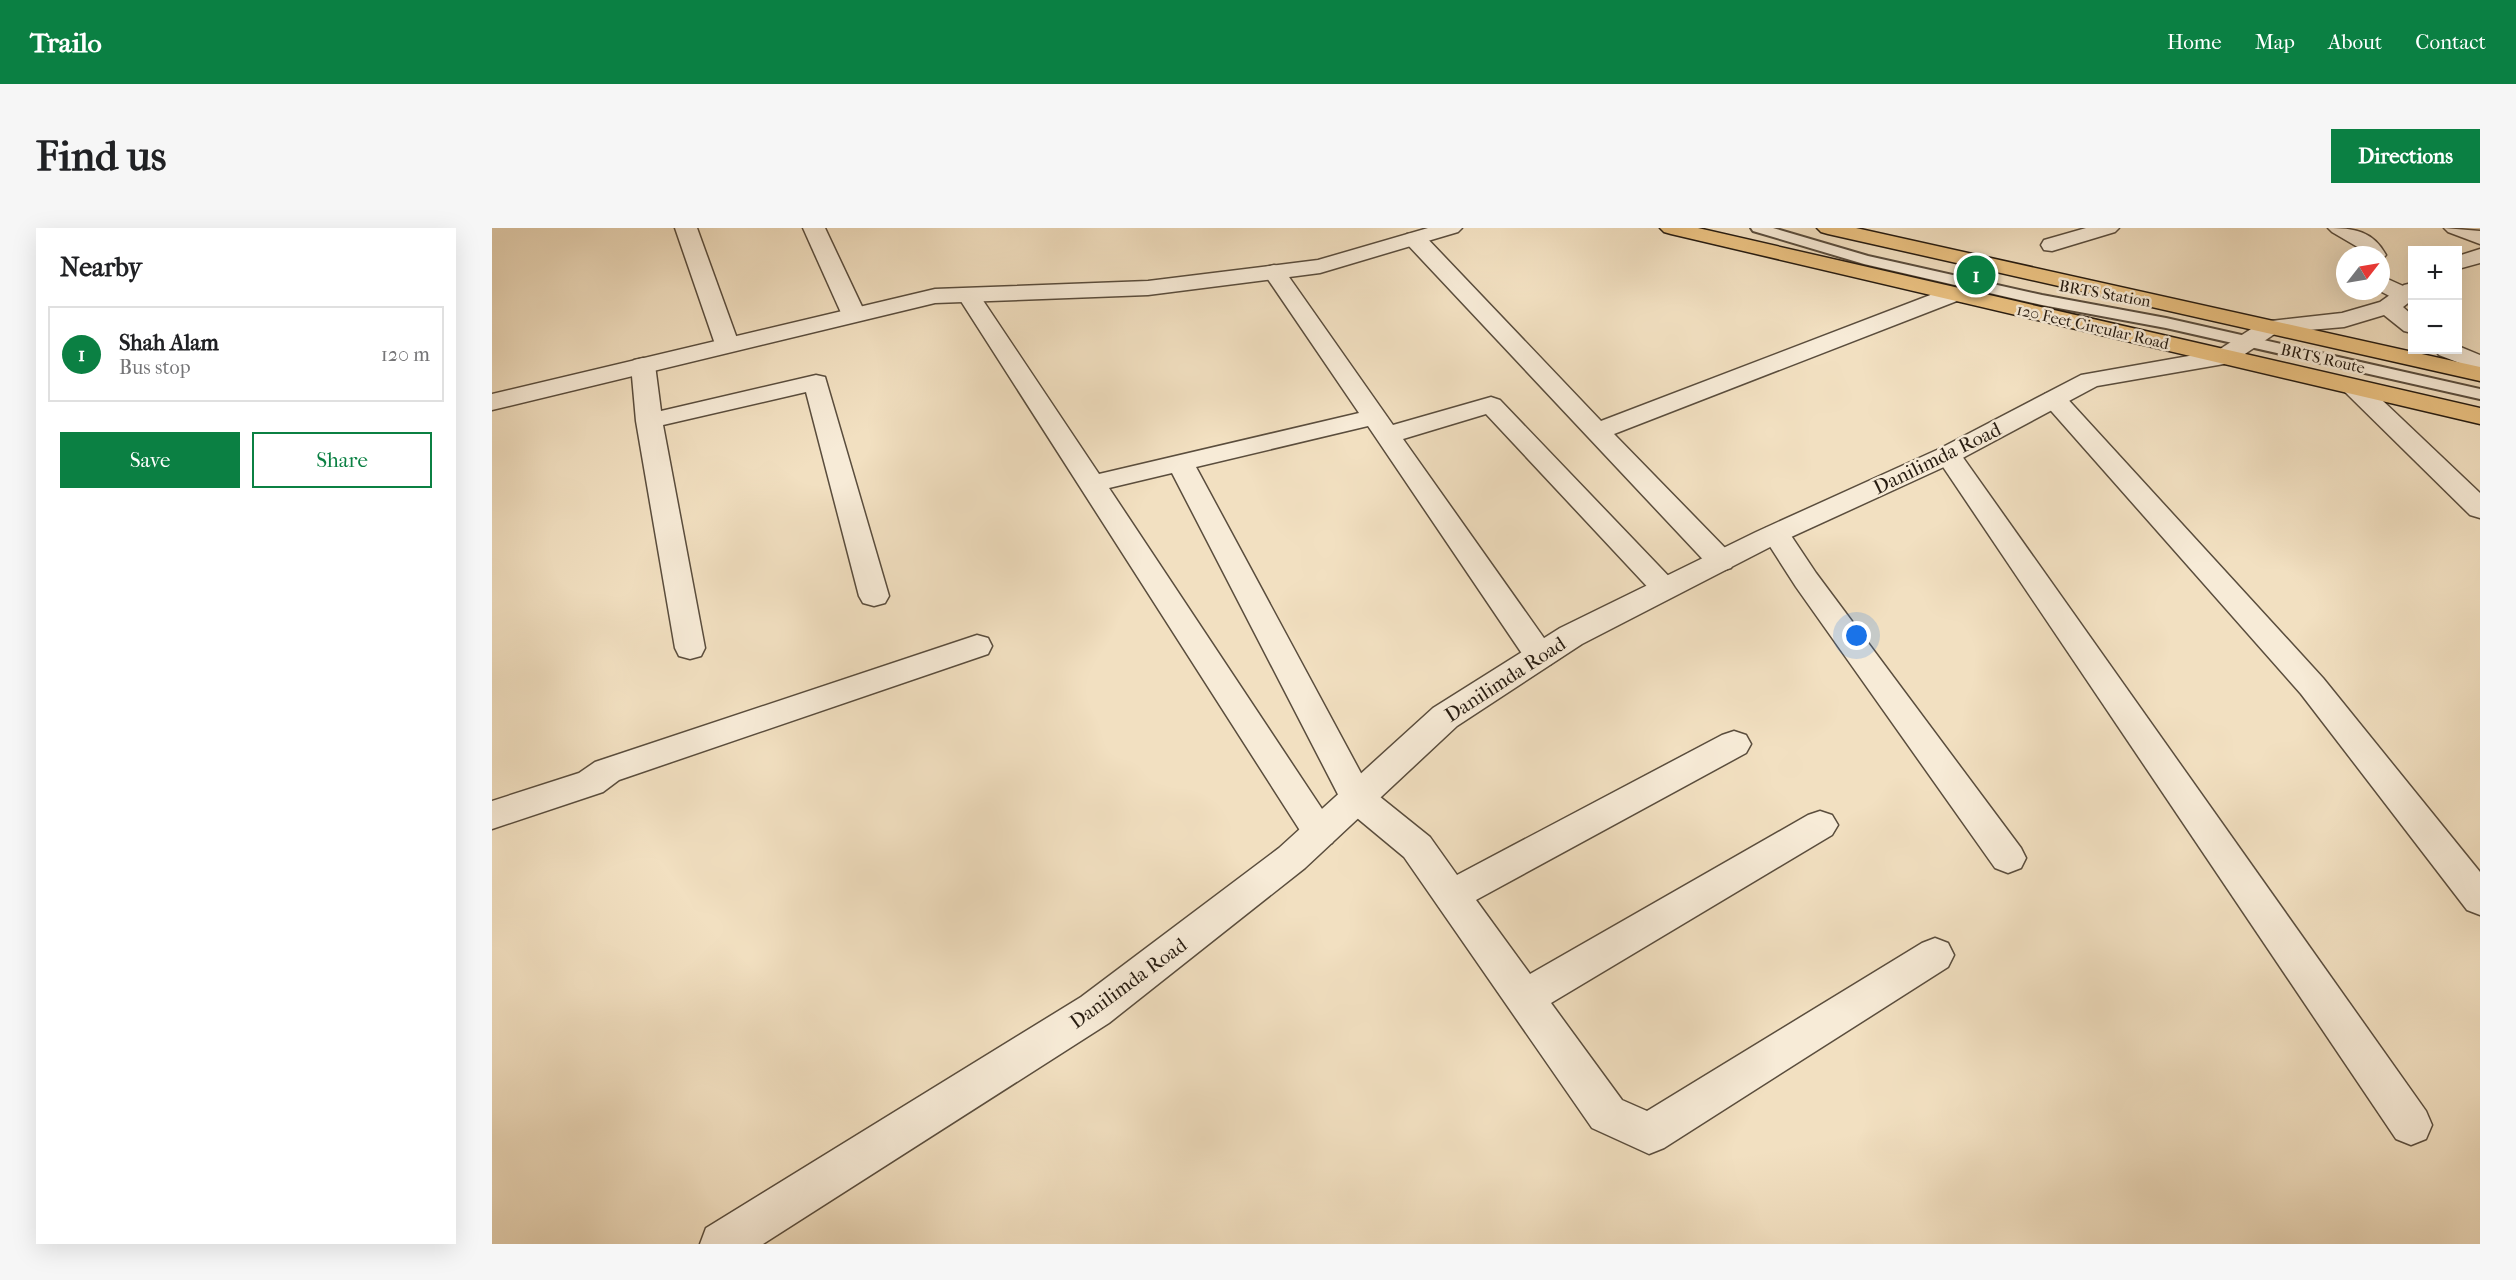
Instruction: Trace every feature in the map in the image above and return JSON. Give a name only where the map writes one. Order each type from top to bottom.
[{"type":"main road","name":"120 Feet Circular Road","points":[[1671,228],[1954,294],[2248,342],[2480,374]]},
{"type":"main road","name":"120 Feet Circular Road","points":[[1828,228],[2248,342],[2354,387],[2480,416]]},
{"type":"street","points":[[686,228],[727,345]]},
{"type":"street","points":[[814,228],[854,315]]},
{"type":"street","points":[[492,402],[935,296],[1148,288],[1320,266],[1452,228]]},
{"type":"street","points":[[2052,245],[2108,228]]},
{"type":"street","points":[[2338,228],[2370,246]]},
{"type":"street","points":[[2455,228],[2480,238]]},
{"type":"street","points":[[1415,239],[1536,370],[1599,431],[1721,561]]},
{"type":"street","points":[[2462,261],[2480,256]]},
{"type":"street","points":[[1274,272],[1540,656]]},
{"type":"street","points":[[1599,431],[1954,294]]},
{"type":"street","points":[[968,295],[1320,833]]},
{"type":"street","name":"Danilimda Road","points":[[722,1244],[1095,1010],[1292,858],[1445,717],[1571,636],[1776,534],[1947,455],[2090,380],[2344,320],[2400,300]]},
{"type":"street","points":[[2456,354],[2480,364]]},
{"type":"street","points":[[643,365],[649,421],[690,648]]},
{"type":"street","points":[[649,421],[816,382],[874,596]]},
{"type":"street","points":[[2354,387],[2480,508]]},
{"type":"street","points":[[2054,399],[2312,686],[2480,899]]},
{"type":"street","points":[[1091,484],[1180,463],[1491,405],[1665,588]]},
{"type":"street","points":[[1947,455],[2411,1125]]},
{"type":"street","points":[[1180,463],[1357,798],[1417,847],[1608,1114],[1649,1133],[1935,955]]},
{"type":"street","points":[[1776,534],[1806,580],[2008,858]]},
{"type":"street","points":[[492,815],[591,783],[607,771],[977,646]]},
{"type":"street","points":[[1452,895],[1734,744]]},
{"type":"street","points":[[1524,998],[1820,825]]},
{"type":"lane","name":"BRTS Station","points":[[1758,228],[1864,260],[2042,300],[2166,323]]},
{"type":"lane","name":"BRTS Station","points":[[1782,228],[1872,242],[2053,284],[2166,323]]},
{"type":"lane","name":"BRTS Route","points":[[2166,323],[2480,394]]},
{"type":"place","name":"Shah Alam","points":[[1976,275]]}]
